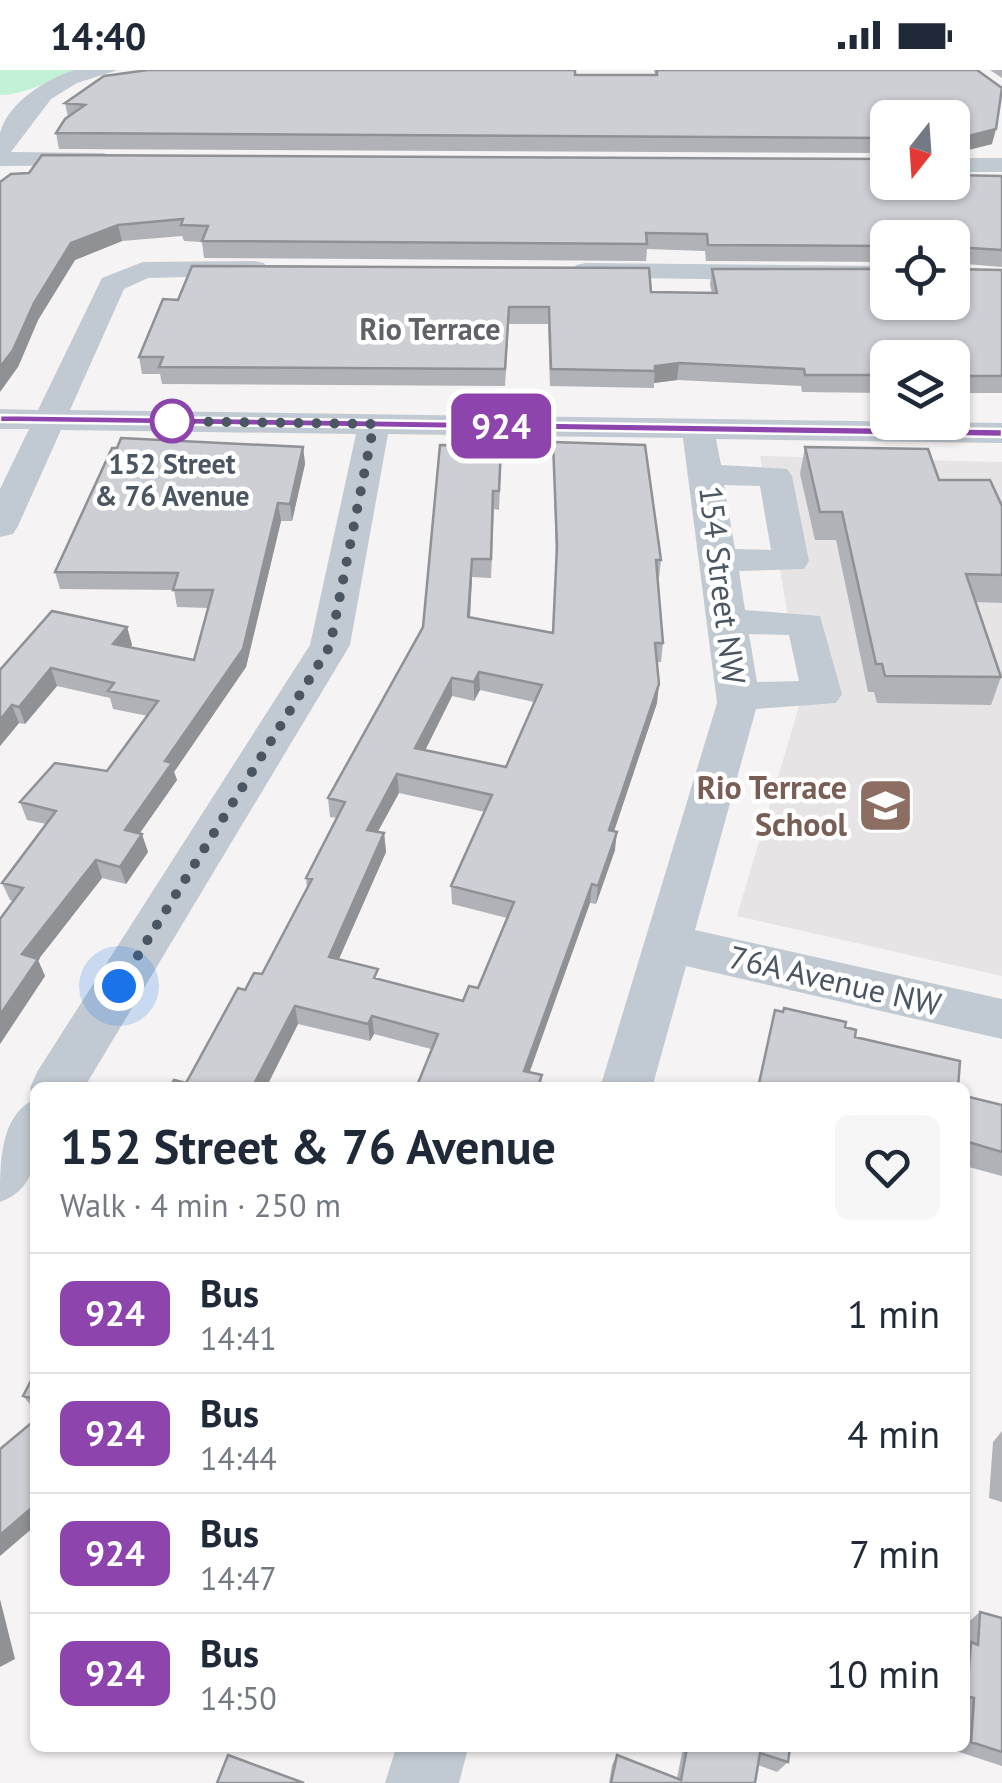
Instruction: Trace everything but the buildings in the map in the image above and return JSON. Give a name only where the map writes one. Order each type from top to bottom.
[{"type":"street","points":[[0,150],[29,104],[47,88],[108,70]]},
{"type":"street","points":[[0,104],[29,104]]},
{"type":"street","points":[[0,159],[138,160]]},
{"type":"street","points":[[970,165],[1002,165]]},
{"type":"street","points":[[0,526],[109,290],[123,276],[152,269],[291,270]]},
{"type":"street","points":[[549,271],[870,274]]},
{"type":"street","points":[[0,419],[1002,433]]},
{"type":"street","points":[[60,1082],[330,646],[374,424]]},
{"type":"street","name":"154 Street NW","points":[[628,1082],[737,696],[708,475],[698,428]]},
{"type":"street","points":[[708,475],[775,476],[791,561],[720,560]]},
{"type":"street","points":[[729,621],[806,624],[822,694],[737,696]]},
{"type":"street","name":"76A Avenue NW","points":[[668,943],[1002,1018]]},
{"type":"street","points":[[0,1178],[30,1130]]},
{"type":"street","points":[[422,1783],[431,1752]]},
{"type":"shaded area","name":"Rio Terrace School","points":[[760,456],[1002,462],[1002,976],[737,916],[802,696]]},
{"type":"green space","points":[[0,70],[82,70],[21,92],[0,95]]},
{"type":"bus line","name":"924","points":[[0,419],[1002,433]]},
{"type":"place","name":"152 Street & 76 Avenue","points":[[172,421]]},
{"type":"place","name":"Rio Terrace School","points":[[886,806]]},
{"type":"district","name":"Rio Terrace","points":[[430,330]]},
{"type":"route","points":[[119,986],[330,646],[374,424],[157,421],[172,421]]}]
